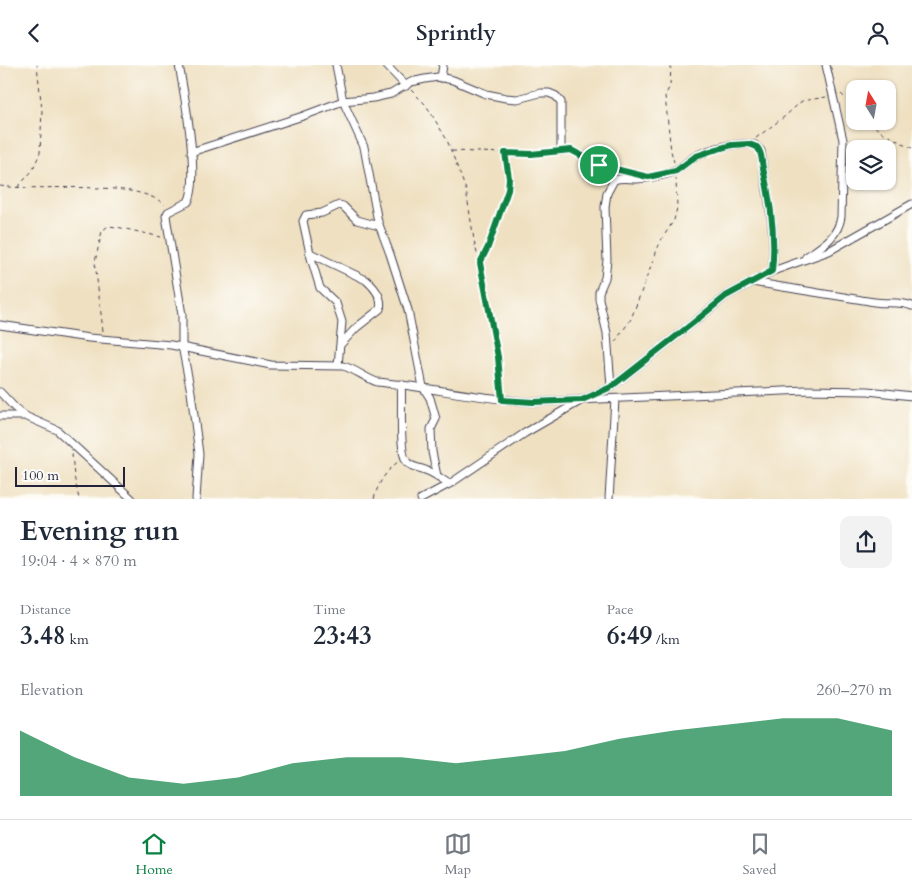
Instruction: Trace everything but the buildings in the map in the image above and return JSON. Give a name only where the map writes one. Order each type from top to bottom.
[{"type":"street","points":[[179,65],[192,152],[192,189],[190,198],[185,204],[171,210],[166,217],[182,315],[182,347],[191,392],[199,453],[196,499]]},
{"type":"street","points":[[336,65],[344,101],[364,147],[379,226],[411,319],[423,387],[430,399],[436,419],[431,429],[432,452],[437,477]]},
{"type":"street","points":[[386,65],[406,86]]},
{"type":"street","points":[[441,78],[443,65]]},
{"type":"street","points":[[801,260],[826,243],[838,229],[840,223],[844,149],[826,65]]},
{"type":"street","points":[[192,152],[344,101],[391,94],[417,80],[441,78],[486,94],[506,98],[517,99],[544,93],[556,96],[561,102],[561,151]]},
{"type":"street","points":[[611,387],[608,333],[599,299],[599,292],[605,278],[607,260],[605,207],[610,185],[614,180],[639,179],[676,171],[696,156],[732,145],[747,144],[757,147],[762,155],[762,165],[768,187],[773,227],[772,271]]},
{"type":"street","points":[[421,499],[449,484],[525,433],[582,400],[611,387],[726,296],[772,271],[829,251],[912,204]]},
{"type":"street","points":[[338,365],[342,322],[336,303],[320,288],[303,224],[306,215],[322,213],[334,206],[342,205],[357,220],[379,226]]},
{"type":"street","points":[[310,253],[366,280],[381,301],[380,309],[363,322],[341,345]]},
{"type":"street","points":[[752,282],[883,303],[905,303],[912,306]]},
{"type":"street","points":[[0,325],[182,347],[271,365],[338,365],[348,367],[369,380],[377,382],[423,387],[502,400],[533,402],[806,390],[868,391],[912,396]]},
{"type":"street","points":[[401,384],[404,457],[408,464],[426,470],[449,484]]},
{"type":"street","points":[[0,392],[25,416],[57,430],[132,499]]},
{"type":"street","points":[[610,499],[615,399]]},
{"type":"street","points":[[0,416],[25,416]]},
{"type":"path","points":[[17,188],[28,177],[40,153],[42,110],[37,65]]},
{"type":"path","points":[[609,351],[631,319],[660,242],[674,221],[677,207],[676,171],[671,151],[665,96],[670,86],[671,65]]},
{"type":"path","points":[[831,85],[846,99]]},
{"type":"path","points":[[406,86],[426,105],[448,140],[466,191],[475,246],[498,357],[502,400]]},
{"type":"path","points":[[747,144],[784,117],[802,101],[834,96]]},
{"type":"path","points":[[879,130],[912,148]]},
{"type":"path","points":[[451,151],[531,154],[561,151],[577,152],[599,165],[625,172]]},
{"type":"path","points":[[480,263],[488,247],[508,190],[509,178],[505,153]]},
{"type":"path","points":[[0,186],[17,188],[95,188],[135,192],[159,200],[171,210]]},
{"type":"path","points":[[104,339],[95,262],[102,231],[108,226],[169,238]]},
{"type":"path","points":[[71,444],[74,476],[80,499]]},
{"type":"path","points":[[374,499],[386,473],[404,457]]},
{"type":"route","points":[[732,145],[755,145],[761,151],[762,165],[768,187],[774,248],[772,271],[726,296],[611,387],[582,400],[533,402],[502,400],[498,357],[480,263],[488,247],[508,190],[509,178],[505,153],[531,154],[571,150],[599,165],[648,177],[676,171],[696,156],[714,150],[732,145]]}]
